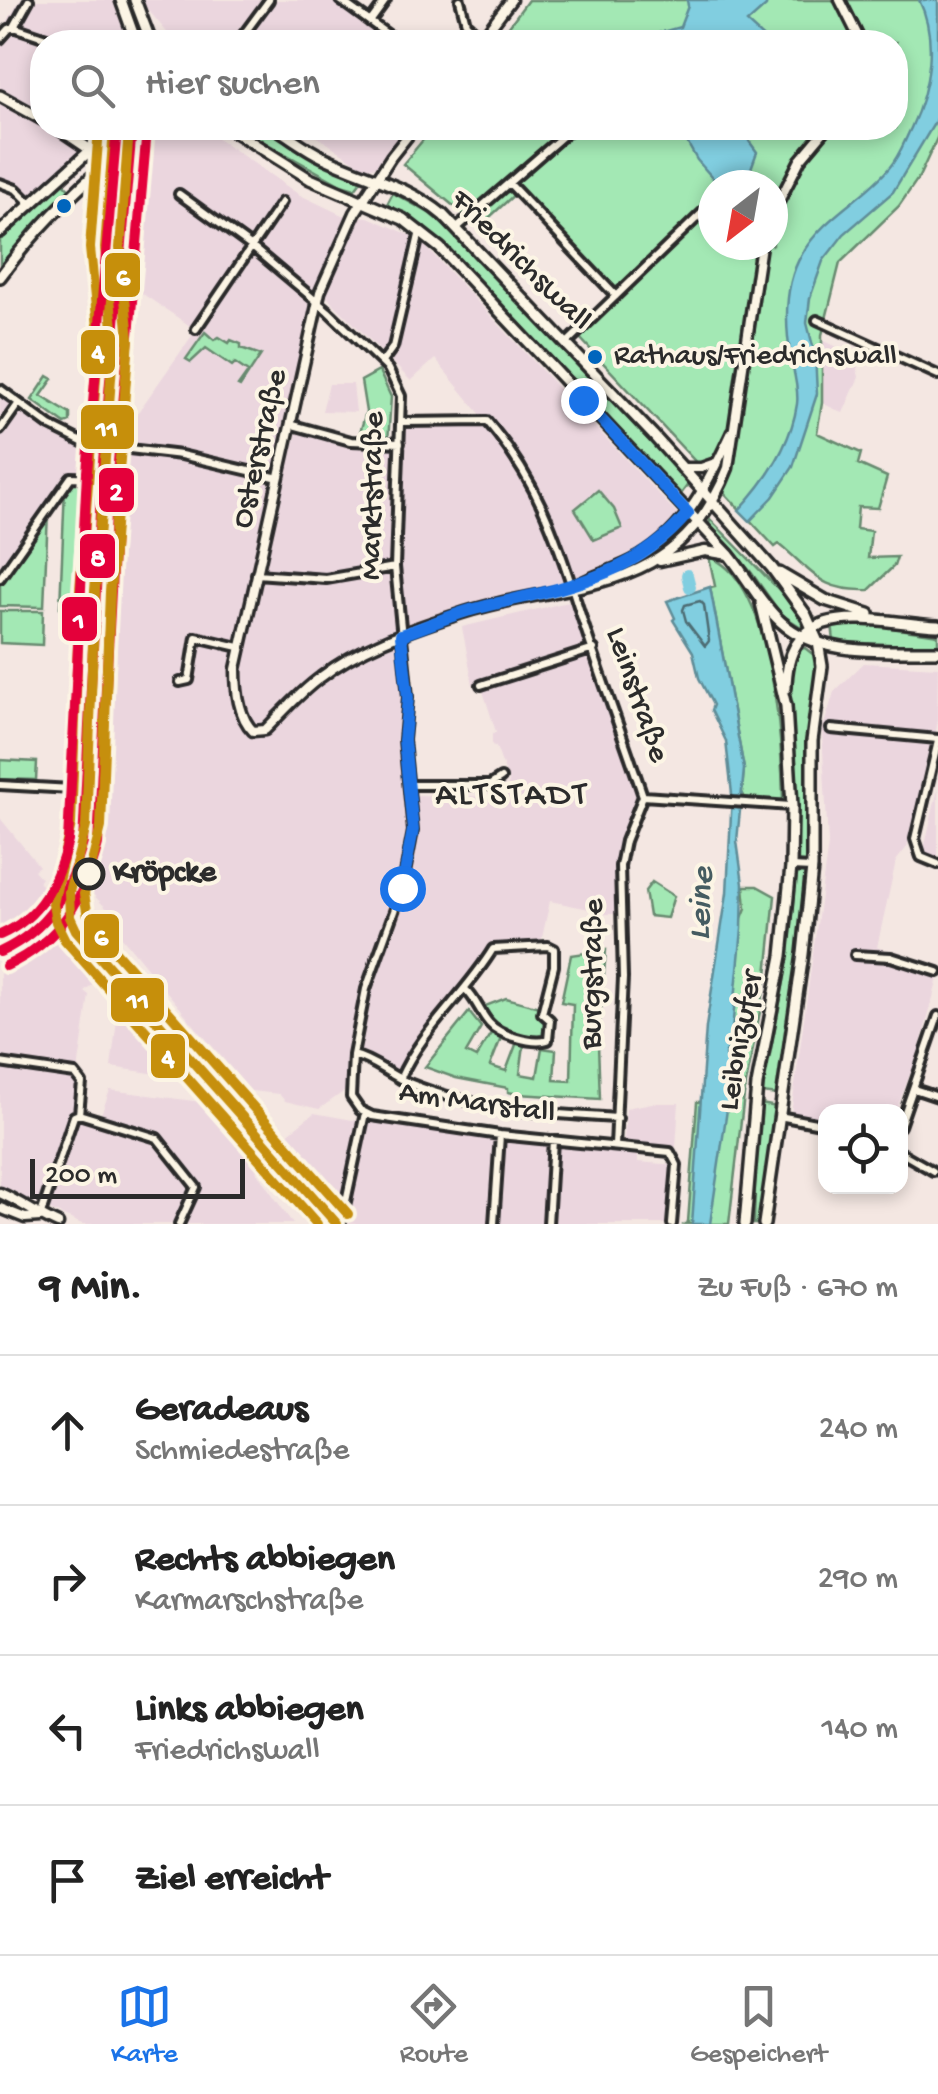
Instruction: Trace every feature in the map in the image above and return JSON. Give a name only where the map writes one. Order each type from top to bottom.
[{"type":"main road","points":[[120,0],[131,30]]},
{"type":"main road","points":[[135,0],[146,30]]},
{"type":"main road","points":[[0,96],[30,112]]},
{"type":"main road","points":[[76,140],[110,163]]},
{"type":"main road","points":[[0,232],[104,140]]},
{"type":"main road","points":[[0,277],[36,234],[138,140]]},
{"type":"main road","name":"Friedrichswall","points":[[248,140],[310,180],[393,214],[420,231],[486,295],[692,517],[780,621],[818,642],[848,648],[938,651]]},
{"type":"main road","name":"Friedrichswall","points":[[295,140],[323,157],[377,177],[430,204],[457,228],[772,568]]},
{"type":"main road","points":[[772,568],[825,600],[891,621]]},
{"type":"main road","name":"Leibnizufer","points":[[764,1224],[812,868],[813,730],[822,666],[813,627],[772,568]]},
{"type":"main road","points":[[758,595],[786,706]]},
{"type":"main road","points":[[786,706],[786,670],[803,636],[813,627],[831,619],[850,617],[938,626]]},
{"type":"main road","name":"Leibnizufer","points":[[745,1224],[757,1085],[782,956],[791,866],[786,706]]},
{"type":"street","points":[[14,27],[29,0]]},
{"type":"street","points":[[247,30],[269,0]]},
{"type":"street","points":[[340,0],[381,30]]},
{"type":"street","points":[[370,22],[386,0]]},
{"type":"street","points":[[460,0],[466,23],[472,30]]},
{"type":"street","points":[[488,30],[511,0]]},
{"type":"street","points":[[840,0],[855,30]]},
{"type":"street","points":[[0,39],[8,28],[30,32]]},
{"type":"street","name":"Osterstraße","points":[[401,635],[322,675],[266,730],[259,732],[247,727],[236,690],[240,647],[318,302],[361,202],[405,140]]},
{"type":"street","points":[[457,228],[559,140]]},
{"type":"street","points":[[788,183],[817,140]]},
{"type":"street","points":[[0,785],[72,789],[84,777],[110,163]]},
{"type":"street","points":[[0,184],[16,189],[32,204]]},
{"type":"street","points":[[510,184],[616,296]]},
{"type":"street","points":[[179,194],[252,247],[382,362],[393,347],[420,231]]},
{"type":"street","points":[[196,330],[282,202]]},
{"type":"street","points":[[566,344],[698,217]]},
{"type":"street","points":[[574,587],[645,553],[712,501],[728,468],[760,260]]},
{"type":"street","points":[[816,320],[938,375]]},
{"type":"street","name":"Marktstraße","points":[[350,1088],[366,989],[402,888],[411,850],[413,812],[404,740],[408,698],[395,567],[398,386],[382,362]]},
{"type":"street","points":[[0,389],[71,439],[100,448],[180,455],[280,478]]},
{"type":"street","points":[[0,430],[19,403]]},
{"type":"street","name":"Leinstraße","points":[[400,422],[487,421],[526,474],[558,540],[643,796]]},
{"type":"street","points":[[651,564],[671,549],[692,517],[736,423]]},
{"type":"street","points":[[293,425],[351,441],[400,443]]},
{"type":"street","points":[[682,468],[701,468],[718,462]]},
{"type":"street","points":[[0,578],[71,478],[99,478]]},
{"type":"street","points":[[401,635],[470,610],[609,582],[651,564],[705,551],[728,556]]},
{"type":"street","points":[[256,574],[326,579],[395,567]]},
{"type":"street","points":[[180,682],[189,680],[196,637],[240,647]]},
{"type":"street","points":[[480,686],[594,649]]},
{"type":"street","points":[[832,729],[938,740],[915,838],[921,858],[938,864]]},
{"type":"street","points":[[410,785],[490,785],[500,778]]},
{"type":"street","points":[[643,796],[792,806]]},
{"type":"street","name":"Burgstraße","points":[[618,1118],[623,978],[620,866],[643,796]]},
{"type":"street","points":[[791,866],[812,868]]},
{"type":"street","points":[[400,1078],[413,1051],[466,990],[493,949],[551,946],[555,952],[542,1012],[550,1020],[548,1040],[526,1040],[493,1028],[466,990]]},
{"type":"street","points":[[855,955],[891,957],[938,972]]},
{"type":"street","points":[[908,1105],[932,1053],[938,1016]]},
{"type":"street","name":"Am Marstall","points":[[353,1055],[366,1058],[400,1078],[510,1110],[618,1118]]},
{"type":"street","points":[[0,1063],[80,1077],[79,1114]]},
{"type":"street","name":"Am Marstall","points":[[350,1088],[356,1105],[365,1113],[500,1134],[664,1150],[675,1157],[672,1224]]},
{"type":"street","points":[[914,1089],[938,1097]]},
{"type":"street","points":[[342,1220],[365,1113]]},
{"type":"street","points":[[39,1220],[74,1116],[79,1114],[158,1138],[196,1187],[178,1224]]},
{"type":"street","points":[[779,1116],[818,1123]]},
{"type":"street","points":[[615,1146],[618,1118]]},
{"type":"street","points":[[494,1224],[500,1134]]},
{"type":"street","points":[[548,1224],[554,1140]]},
{"type":"street","points":[[908,1157],[933,1172]]},
{"type":"street","points":[[0,1193],[30,1206],[39,1220]]},
{"type":"street","points":[[0,1208],[58,1224]]},
{"type":"shaded area","points":[[20,0],[120,0],[131,30],[30,30],[30,140],[101,140],[32,204],[17,189],[0,184],[0,34]]},
{"type":"shaded area","points":[[140,0],[340,0],[381,30],[165,30]]},
{"type":"shaded area","points":[[140,140],[220,140],[298,194],[342,215],[368,217],[410,235],[426,247],[679,516],[656,540],[576,580],[452,613],[396,635],[408,697],[405,729],[411,795],[505,797],[509,782],[492,745],[492,734],[496,732],[482,688],[480,683],[473,685],[462,627],[572,601],[641,796],[620,866],[620,914],[599,914],[550,901],[540,947],[493,949],[430,1029],[400,1079],[357,1050],[357,1045],[349,1088],[319,1109],[285,1101],[279,1094],[251,1091],[103,914],[107,909],[86,887],[90,883],[95,782],[103,782],[113,453],[172,457],[283,484],[298,429],[350,442],[400,445],[401,425],[486,421],[435,359],[411,381],[320,290],[276,471],[180,453],[112,449],[196,330],[106,269],[110,163]]},
{"type":"shaded area","points":[[322,140],[405,140],[385,165],[365,168]]},
{"type":"shaded area","points":[[822,340],[862,358],[857,369],[859,377],[843,413],[822,403]]},
{"type":"shaded area","points":[[329,384],[353,384],[356,412],[322,411]]},
{"type":"shaded area","points":[[0,389],[71,439],[100,448],[99,478],[71,478],[0,578]]},
{"type":"shaded area","points":[[864,663],[938,667],[937,726],[907,847],[896,861],[877,947],[938,970],[938,978],[919,1051],[899,1104],[818,1104],[818,1118],[791,1114],[828,844],[822,731],[834,692]]},
{"type":"shaded area","points":[[938,789],[938,857],[923,853]]},
{"type":"shaded area","points":[[0,818],[39,866],[34,870],[41,878],[38,882],[64,908],[72,930],[144,1012],[147,1009],[201,1074],[196,1080],[111,1067],[118,1012],[102,993],[107,988],[99,979],[84,991],[89,995],[79,1064],[79,1114],[99,1120],[110,1090],[224,1105],[247,1132],[248,1155],[259,1168],[256,1171],[293,1224],[82,1224],[48,1209],[62,1148],[38,1203],[0,1190]]},
{"type":"shaded area","points":[[679,1103],[676,1147],[638,1145],[638,1162],[676,1165],[671,1224],[551,1224],[551,1215],[544,1214],[543,1224],[345,1224],[283,1147],[286,1135],[314,1113],[358,1121],[365,1113],[500,1135],[615,1146],[624,1141],[626,1108]]},
{"type":"green space","points":[[528,0],[938,0],[938,136],[919,177],[899,206],[840,263],[822,335],[822,403],[817,433],[861,453],[858,464],[887,477],[878,508],[858,507],[856,529],[871,531],[868,558],[897,557],[894,566],[869,590],[839,588],[818,578],[779,544],[775,547],[580,338],[616,301],[517,192],[479,227],[403,164],[423,140],[908,140],[908,30],[506,30]]},
{"type":"green space","points":[[260,140],[287,140],[361,181],[355,189]]},
{"type":"green space","points":[[62,181],[73,193],[0,272],[0,236]]},
{"type":"green space","points":[[393,193],[429,213],[453,233],[689,483],[681,494],[443,242],[386,206]]},
{"type":"green space","points":[[205,332],[214,340],[231,340],[261,355],[240,387],[248,372],[235,363],[232,366],[206,348],[191,362],[186,359]]},
{"type":"green space","points":[[379,371],[391,397],[388,442],[358,439],[366,412],[361,381]]},
{"type":"green space","points":[[48,376],[53,379],[41,396],[70,414],[70,422],[65,424],[32,400]]},
{"type":"green space","points":[[71,478],[81,479],[76,608],[60,607],[65,487]]},
{"type":"green space","points":[[598,490],[614,509],[622,528],[594,540],[575,509]]},
{"type":"green space","points":[[48,512],[44,607],[0,606],[0,579]]},
{"type":"green space","points":[[710,519],[783,594],[803,622],[801,627],[781,614],[751,572],[709,525]]},
{"type":"green space","points":[[709,557],[731,571],[760,628],[776,703],[783,800],[779,806],[748,804],[742,792],[744,769],[710,587],[715,586]]},
{"type":"green space","points":[[0,611],[43,611],[42,645],[0,643]]},
{"type":"green space","points":[[832,623],[859,623],[938,635],[938,646],[834,642]]},
{"type":"green space","points":[[805,648],[815,656],[816,666],[807,734],[810,809],[804,909],[778,1095],[762,1093],[794,905],[797,815],[791,690],[795,660],[800,649]]},
{"type":"green space","points":[[0,760],[37,762],[36,780],[0,779]]},
{"type":"green space","points":[[652,882],[674,896],[667,918],[649,916],[645,891]]},
{"type":"green space","points":[[744,886],[757,886],[775,896],[767,975],[744,1095],[729,1224],[685,1224],[697,1102],[728,1098],[732,1076],[725,1055],[746,908]]},
{"type":"green space","points":[[606,950],[598,1044],[600,1099],[518,1094],[425,1067],[469,1012],[481,1027],[466,1053],[476,1058],[491,1033],[501,1038],[490,1066],[506,1071],[517,1042],[524,1045],[520,1074],[537,1077],[542,1048],[556,1050],[554,1080],[571,1081],[573,1004],[561,1002],[571,955]]},
{"type":"green space","points":[[506,998],[543,1008],[550,1020],[548,1040],[541,1043],[493,1027],[480,1008]]},
{"type":"green space","points":[[761,1104],[777,1107],[759,1224],[754,1224],[756,1145]]},
{"type":"water","points":[[687,0],[767,0],[766,6],[747,23],[755,30],[669,30],[680,27]]},
{"type":"water","points":[[919,0],[938,0],[935,122],[893,192],[844,234],[823,261],[810,298],[807,323],[815,354],[817,394],[793,467],[773,497],[750,521],[739,510],[776,461],[797,404],[788,332],[788,305],[796,266],[811,241],[889,168],[908,140],[927,80],[930,47]]},
{"type":"water","points":[[686,140],[749,140],[757,152],[750,170],[706,170]]},
{"type":"water","points":[[710,587],[744,769],[737,841],[743,884],[742,929],[731,1040],[725,1055],[732,1076],[710,1224],[692,1224],[706,1027],[727,893],[732,794],[726,741],[699,678],[693,652],[673,620],[667,601]]},
{"type":"waterway","name":"Leine","points":[[687,575],[690,587]]},
{"type":"transit line","name":"4","points":[[98,140],[90,248],[99,338],[80,590],[71,824],[53,904],[56,922],[65,940],[317,1224]]},
{"type":"transit line","name":"11","points":[[113,140],[105,248],[114,338],[95,591],[86,826],[69,892],[70,917],[76,930],[337,1224]]},
{"type":"transit line","name":"1","points":[[0,935],[26,918],[45,897],[68,841],[87,472],[116,140]]},
{"type":"transit line","name":"6","points":[[128,140],[120,248],[129,339],[110,592],[101,827],[84,894],[89,922],[348,1214]]},
{"type":"transit line","name":"8","points":[[0,952],[32,932],[55,908],[83,843],[102,473],[131,140]]},
{"type":"transit line","name":"2","points":[[6,966],[41,944],[67,917],[85,884],[98,845],[117,474],[146,140]]},
{"type":"place","name":"Rathaus/Friedrichswall","points":[[595,357]]},
{"type":"place","name":"Kröpcke","points":[[89,874]]},
{"type":"district","name":"ALTSTADT","points":[[512,796]]},
{"type":"route","points":[[402,888],[411,850],[413,812],[404,740],[408,698],[401,635],[470,610],[574,587],[636,559],[666,537],[688,513],[583,400]]}]
